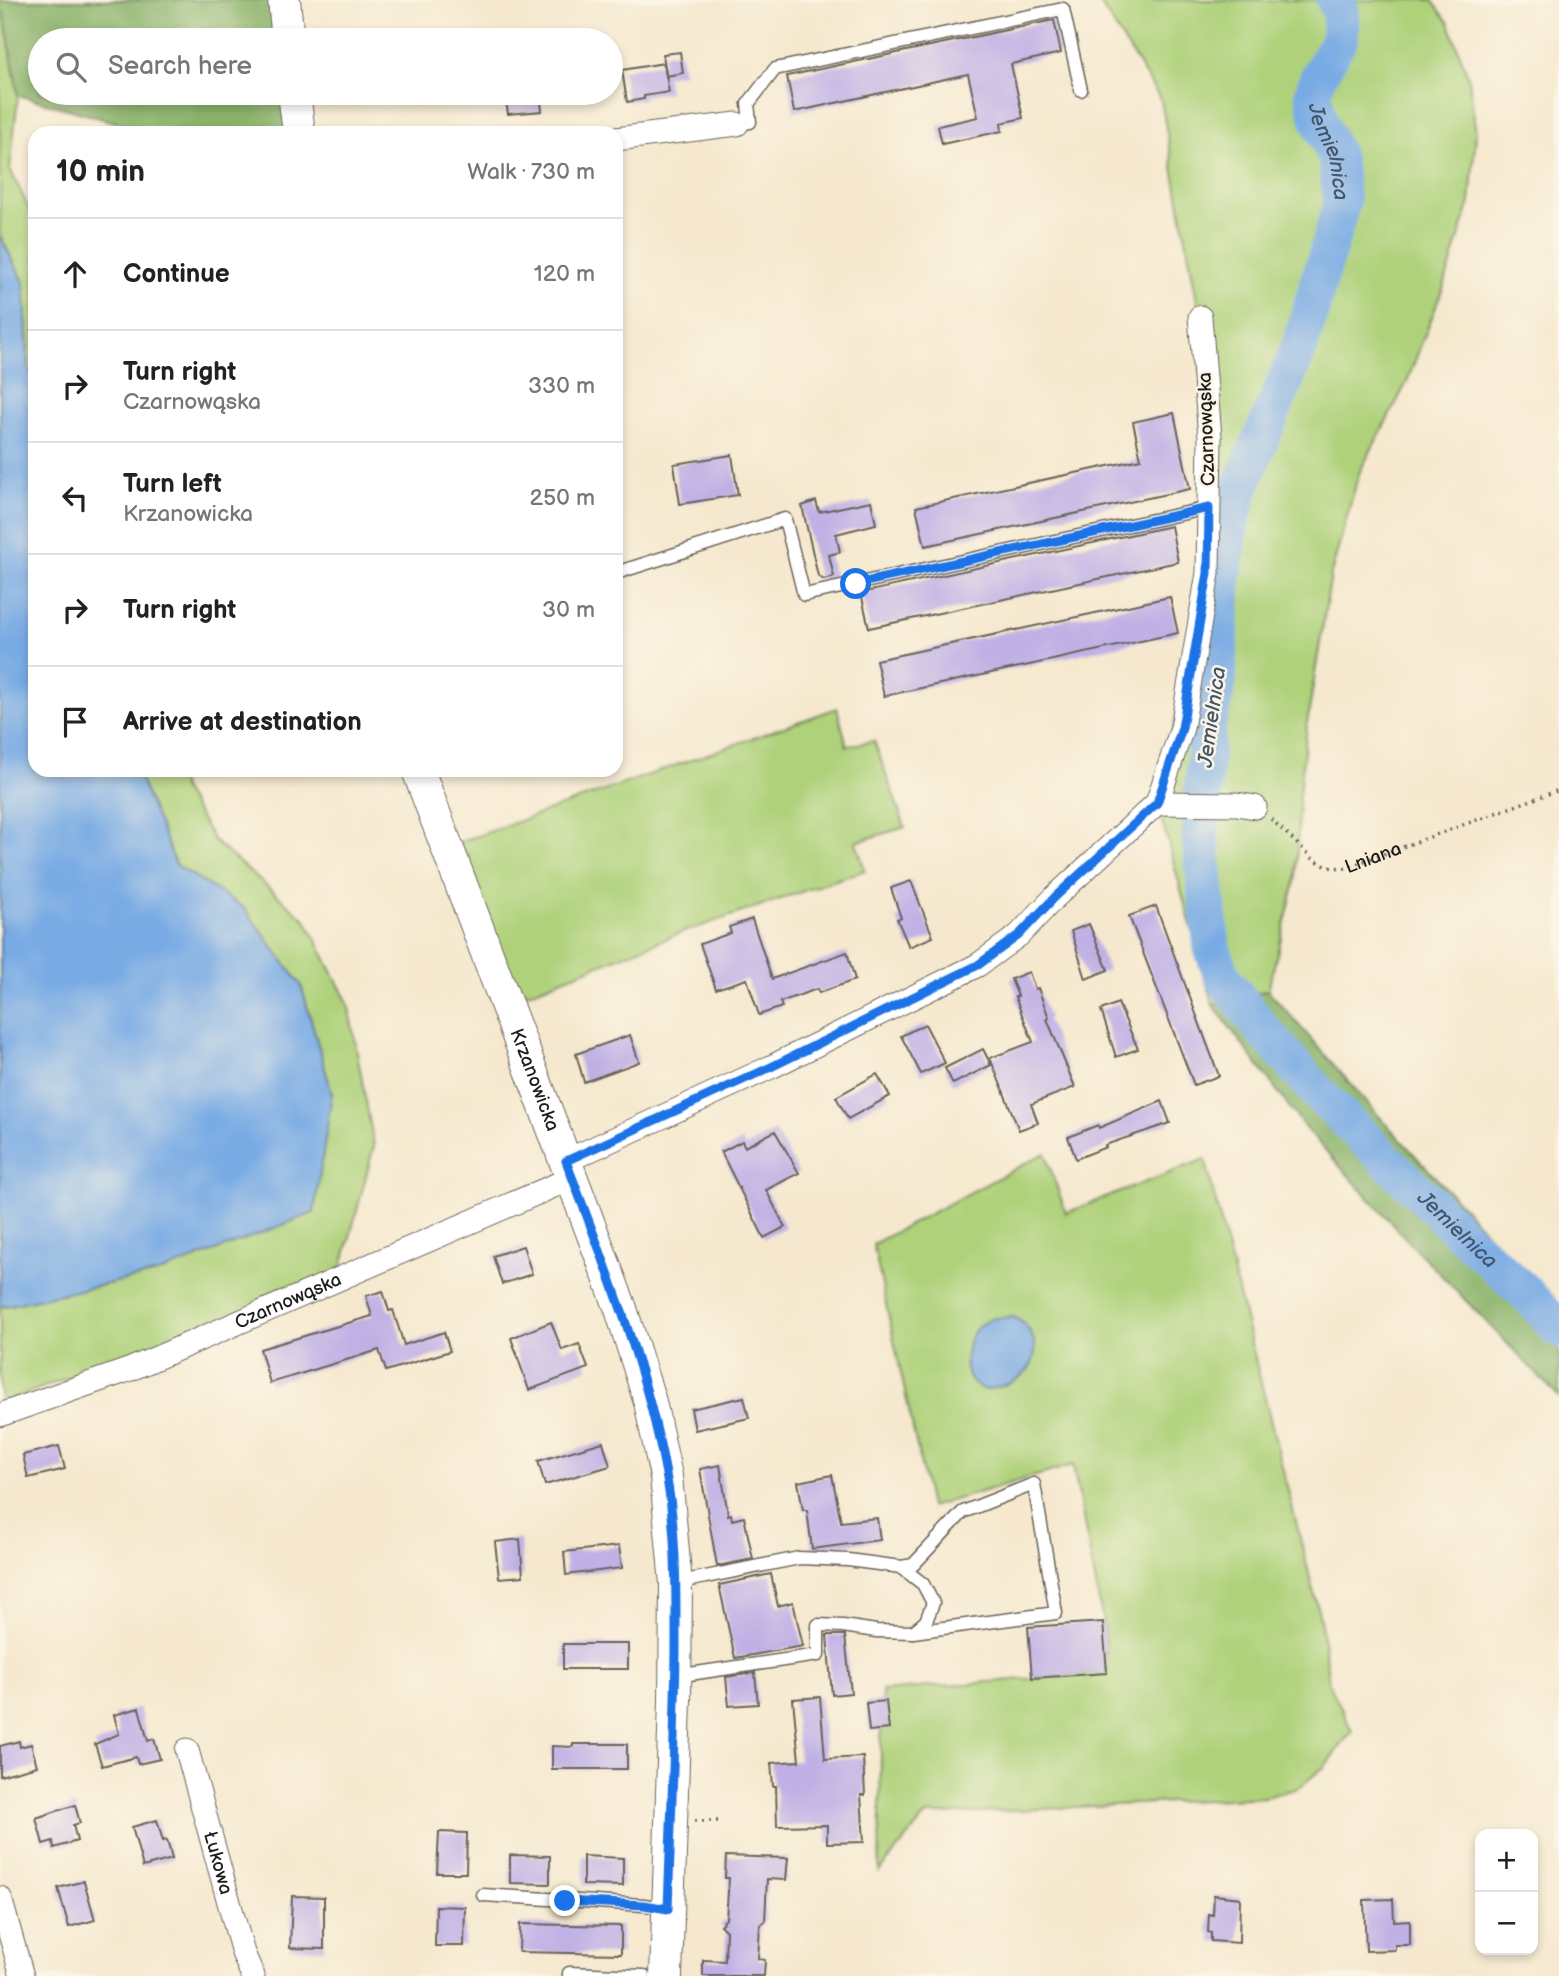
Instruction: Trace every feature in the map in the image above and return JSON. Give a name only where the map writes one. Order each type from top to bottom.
[{"type":"street","points":[[284,0],[287,28]]},
{"type":"street","points":[[296,105],[298,126]]},
{"type":"street","points":[[623,138],[737,124]]},
{"type":"street","name":"Czarnowąska","points":[[0,1415],[131,1369],[569,1170],[978,965],[1019,935],[1055,897],[1157,803],[1182,728],[1208,573],[1210,437],[1200,317]]},
{"type":"street","name":"Krzanowicka","points":[[421,777],[621,1309],[650,1402],[666,1476],[676,1584],[666,1976]]},
{"type":"street","points":[[1157,803],[1237,804],[1255,807]]},
{"type":"street","name":"Łukowa","points":[[187,1750],[243,1953],[253,1976]]},
{"type":"street","points":[[0,1898],[22,1976]]},
{"type":"lane","points":[[737,124],[750,122],[748,104],[775,69],[1063,9],[1081,90]]},
{"type":"lane","points":[[623,571],[785,519],[804,595],[1209,508]]},
{"type":"lane","points":[[675,1676],[818,1655],[818,1625],[913,1632],[1056,1613],[1034,1484],[963,1512],[913,1565],[901,1567],[848,1560],[799,1558],[676,1584]]},
{"type":"lane","points":[[901,1567],[923,1584],[933,1603],[926,1621],[913,1632]]},
{"type":"lane","points":[[483,1895],[644,1905],[668,1909]]},
{"type":"lane","points":[[569,1976],[569,1973],[643,1976]]},
{"type":"path","name":"Lniana","points":[[1255,807],[1268,816],[1312,859],[1327,867],[1345,868],[1559,790]]},
{"type":"path","points":[[686,1820],[721,1821]]},
{"type":"green space","points":[[0,0],[284,0],[287,28],[28,28],[28,98],[18,95],[4,13],[0,12]]},
{"type":"green space","points":[[1098,0],[1432,0],[1449,23],[1469,80],[1476,133],[1470,202],[1445,283],[1406,384],[1359,473],[1331,574],[1308,717],[1299,795],[1296,878],[1268,990],[1213,1005],[1157,803],[1208,573],[1200,317],[1161,100]]},
{"type":"green space","points":[[0,12],[4,13],[18,95],[10,169],[28,207],[28,351],[24,282],[0,236]]},
{"type":"green space","points":[[54,105],[296,105],[298,126],[128,126]]},
{"type":"green space","points":[[837,708],[847,746],[874,741],[905,827],[856,842],[865,870],[675,935],[505,1002],[446,847]]},
{"type":"green space","points":[[139,777],[178,777],[183,790],[215,842],[306,920],[348,1003],[374,1146],[339,1278],[0,1403],[0,1307],[158,1273],[332,1093],[301,985],[244,908],[176,865]]},
{"type":"green space","points":[[1268,990],[1376,1113],[1559,1311],[1559,1397],[1410,1243],[1305,1128],[1213,1005]]},
{"type":"green space","points":[[1045,1153],[1066,1213],[1205,1159],[1320,1618],[1329,1683],[1352,1731],[1324,1767],[1298,1788],[1265,1797],[926,1815],[879,1872],[882,1691],[1107,1672],[1103,1622],[1073,1465],[930,1507],[873,1244]]},
{"type":"water","points":[[0,236],[24,282],[28,351],[28,777],[139,777],[176,865],[244,908],[301,985],[332,1093],[314,1213],[158,1273],[0,1307]]},
{"type":"water","points":[[1014,1317],[1027,1327],[1034,1341],[1031,1365],[1017,1379],[985,1390],[968,1376],[965,1361],[968,1345],[975,1331],[986,1321]]},
{"type":"building","points":[[1054,20],[1061,53],[1011,64],[1023,118],[1001,123],[1002,131],[942,144],[938,126],[978,117],[968,74],[794,112],[787,76]]},
{"type":"building","points":[[680,52],[683,73],[666,76],[663,54]]},
{"type":"building","points":[[664,63],[669,92],[627,102],[623,70]]},
{"type":"building","points":[[507,105],[541,105],[542,111],[508,114]]},
{"type":"building","points":[[1174,413],[1190,489],[925,546],[916,507],[1141,459],[1133,422]]},
{"type":"building","points":[[732,455],[738,495],[680,504],[674,464]]},
{"type":"building","points":[[816,501],[819,512],[871,501],[876,524],[836,534],[840,552],[829,555],[834,577],[824,580],[818,576],[802,506]]},
{"type":"building","points":[[1171,526],[1178,562],[869,628],[861,593]]},
{"type":"building","points":[[1170,597],[1178,633],[884,696],[876,660]]},
{"type":"building","points":[[911,881],[933,937],[909,947],[897,919],[901,918],[891,888]]},
{"type":"building","points":[[1156,906],[1219,1076],[1194,1085],[1129,916]]},
{"type":"building","points":[[752,919],[772,979],[847,952],[855,980],[819,993],[817,989],[780,1002],[782,1007],[759,1015],[747,979],[716,989],[700,944],[731,933],[729,927]]},
{"type":"building","points":[[1089,924],[1108,970],[1086,979],[1071,931]]},
{"type":"building","points":[[1029,972],[1035,989],[1038,988],[1049,1018],[1047,1019],[1075,1087],[1031,1104],[1038,1123],[1019,1130],[990,1058],[1033,1042],[1015,997],[1018,996],[1011,979]]},
{"type":"building","points":[[1118,1003],[1138,1049],[1116,1057],[1101,1010]]},
{"type":"building","points":[[925,1024],[945,1063],[921,1074],[901,1036]]},
{"type":"building","points":[[630,1035],[639,1062],[584,1082],[576,1054]]},
{"type":"building","points":[[983,1049],[991,1065],[953,1084],[945,1068]]},
{"type":"building","points":[[877,1074],[890,1096],[848,1119],[836,1097]]},
{"type":"building","points":[[1162,1101],[1170,1123],[1105,1145],[1106,1147],[1076,1159],[1068,1137],[1098,1125],[1099,1128]]},
{"type":"building","points":[[775,1131],[799,1173],[766,1190],[785,1227],[764,1238],[721,1152],[742,1141],[745,1147]]},
{"type":"building","points":[[523,1246],[532,1274],[502,1284],[493,1256]]},
{"type":"building","points":[[383,1291],[389,1311],[393,1310],[404,1345],[444,1332],[450,1351],[386,1371],[379,1350],[270,1383],[260,1349],[372,1316],[366,1296]]},
{"type":"building","points":[[551,1322],[562,1350],[579,1344],[588,1368],[529,1390],[511,1338]]},
{"type":"building","points":[[744,1397],[749,1418],[695,1430],[691,1409]]},
{"type":"building","points":[[603,1442],[610,1466],[545,1485],[538,1461]]},
{"type":"building","points":[[59,1446],[65,1469],[28,1478],[23,1455]]},
{"type":"building","points":[[720,1465],[728,1515],[731,1514],[732,1520],[744,1517],[753,1559],[717,1566],[700,1469]]},
{"type":"building","points":[[832,1475],[841,1522],[877,1518],[880,1540],[812,1549],[807,1510],[803,1510],[798,1482]]},
{"type":"building","points":[[520,1539],[523,1576],[499,1578],[495,1542]]},
{"type":"building","points":[[619,1546],[622,1568],[566,1575],[564,1552]]},
{"type":"building","points":[[771,1574],[778,1606],[793,1602],[803,1646],[735,1658],[719,1585]]},
{"type":"building","points":[[1103,1622],[1107,1673],[1032,1678],[1028,1627]]},
{"type":"building","points":[[827,1635],[845,1635],[851,1693],[832,1695]]},
{"type":"building","points":[[563,1644],[628,1644],[628,1669],[563,1669]]},
{"type":"building","points":[[755,1673],[758,1704],[729,1706],[726,1677]]},
{"type":"building","points":[[820,1697],[825,1759],[863,1757],[865,1795],[861,1795],[864,1842],[827,1843],[827,1825],[777,1826],[776,1786],[773,1786],[771,1763],[799,1761],[793,1699]]},
{"type":"building","points":[[886,1701],[889,1729],[869,1731],[866,1703]]},
{"type":"building","points":[[139,1708],[148,1741],[154,1739],[160,1759],[138,1764],[136,1757],[102,1766],[95,1744],[119,1734],[114,1715]]},
{"type":"building","points":[[19,1741],[20,1747],[31,1744],[37,1766],[0,1776],[0,1746]]},
{"type":"building","points":[[573,1744],[627,1744],[627,1769],[552,1769],[552,1746],[573,1747]]},
{"type":"building","points":[[75,1805],[80,1823],[73,1825],[77,1841],[54,1848],[53,1841],[43,1844],[36,1818]]},
{"type":"building","points":[[157,1820],[163,1841],[167,1840],[172,1859],[143,1867],[132,1827]]},
{"type":"building","points":[[439,1832],[467,1833],[466,1873],[437,1873]]},
{"type":"building","points":[[510,1855],[550,1856],[550,1884],[510,1883]]},
{"type":"building","points":[[583,1856],[623,1858],[623,1886],[583,1885]]},
{"type":"building","points":[[726,1856],[788,1858],[786,1880],[767,1879],[765,1921],[760,1925],[758,1959],[765,1960],[764,1976],[703,1976],[703,1960],[725,1961],[726,1931],[720,1925],[726,1919],[729,1878],[725,1878]]},
{"type":"building","points":[[84,1881],[95,1920],[69,1927],[58,1888]]},
{"type":"building","points":[[1214,1895],[1240,1898],[1239,1943],[1211,1941],[1211,1933],[1208,1932],[1209,1914],[1213,1915]]},
{"type":"building","points":[[292,1896],[324,1897],[324,1949],[290,1948]]},
{"type":"building","points":[[1393,1899],[1394,1921],[1410,1920],[1410,1945],[1395,1945],[1395,1950],[1366,1951],[1364,1900]]},
{"type":"building","points":[[436,1906],[465,1907],[464,1946],[435,1946]]},
{"type":"building","points":[[520,1924],[621,1926],[621,1954],[519,1952]]},
{"type":"waterway","name":"Jemielnica","points":[[1334,0],[1341,11],[1340,38],[1318,77],[1313,93],[1319,121],[1336,156],[1342,202],[1300,346],[1242,484],[1231,522],[1223,580],[1218,683],[1207,726],[1200,837],[1212,948],[1223,978],[1258,1024],[1322,1097],[1527,1294],[1559,1329]]},
{"type":"route","points":[[565,1901],[644,1905],[668,1909],[676,1607],[673,1535],[666,1476],[650,1402],[639,1360],[566,1161],[771,1067],[978,965],[1019,935],[1101,853],[1157,803],[1182,728],[1208,573],[1209,508],[856,584]]}]
